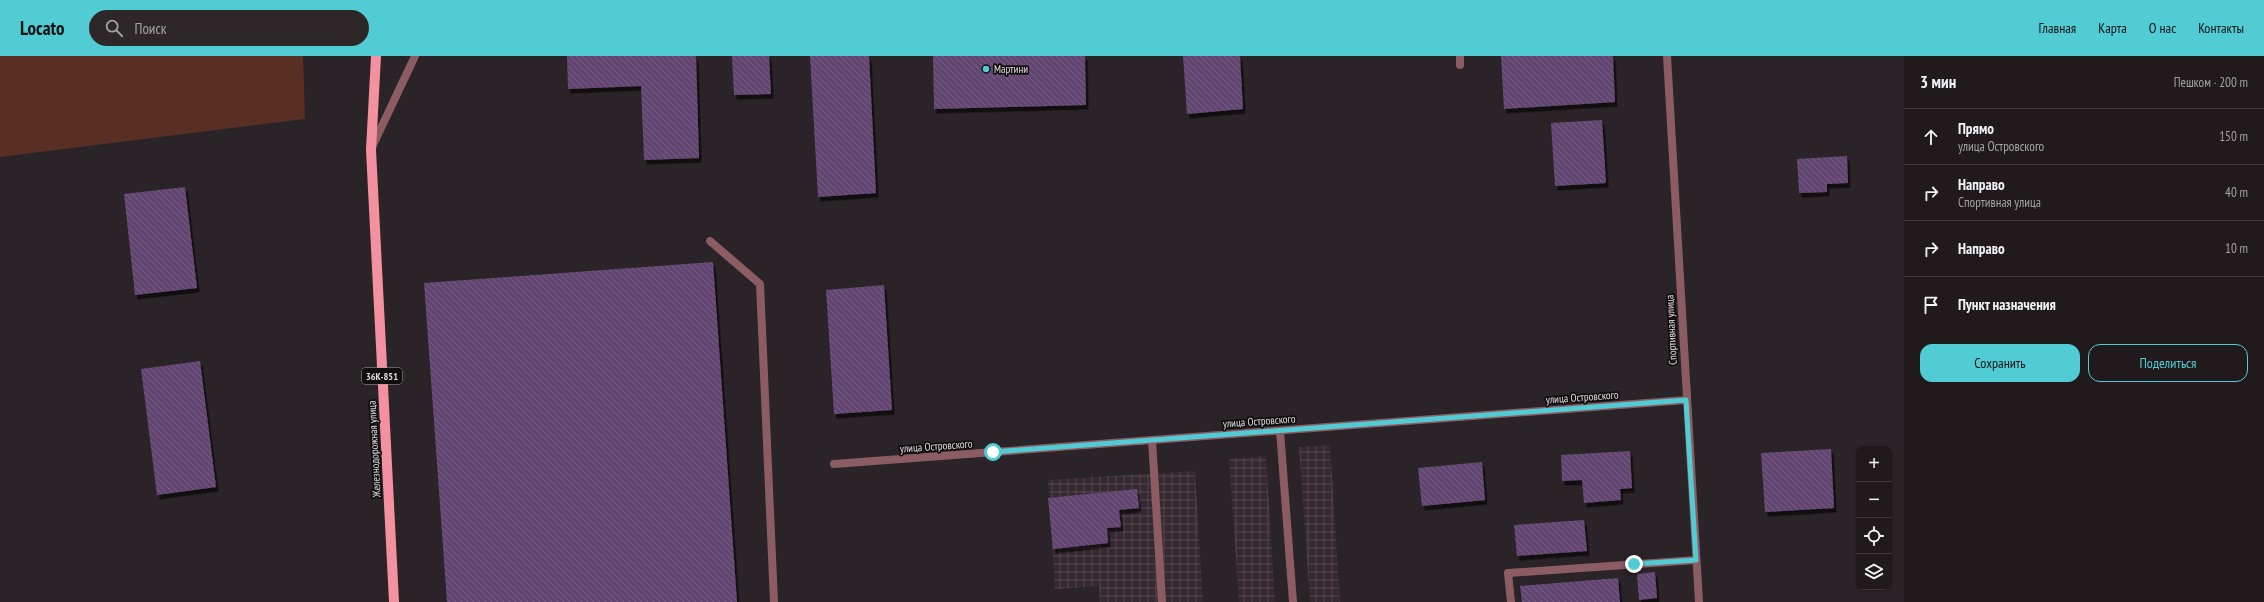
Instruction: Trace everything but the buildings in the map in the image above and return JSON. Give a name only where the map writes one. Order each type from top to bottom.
[{"type":"main road","name":"36К-851","points":[[371,150],[376,56]]},
{"type":"main road","name":"Железнодорожная улица","points":[[371,150],[394,602]]},
{"type":"street","points":[[371,150],[415,56]]},
{"type":"street","points":[[1460,56],[1460,65]]},
{"type":"street","name":"Спортивная улица","points":[[1666,56],[1699,602]]},
{"type":"street","points":[[710,241],[760,284],[774,602]]},
{"type":"street","name":"улица Островского","points":[[834,464],[1686,400]]},
{"type":"street","points":[[1280,431],[1293,602]]},
{"type":"street","points":[[1152,440],[1162,602]]},
{"type":"street","points":[[1511,602],[1508,573],[1696,560]]},
{"type":"shaded area","points":[[0,56],[303,56],[305,119],[0,157]]},
{"type":"shaded area","points":[[1330,445],[1340,602],[1310,602],[1299,447]]},
{"type":"shaded area","points":[[1266,456],[1275,602],[1239,602],[1229,459]]},
{"type":"shaded area","points":[[1195,471],[1203,602],[1100,602],[1099,586],[1055,589],[1048,480]]},
{"type":"place","name":"Мартини","points":[[986,69]]},
{"type":"route","points":[[993,452],[1686,400],[1696,560],[1634,564]]}]
